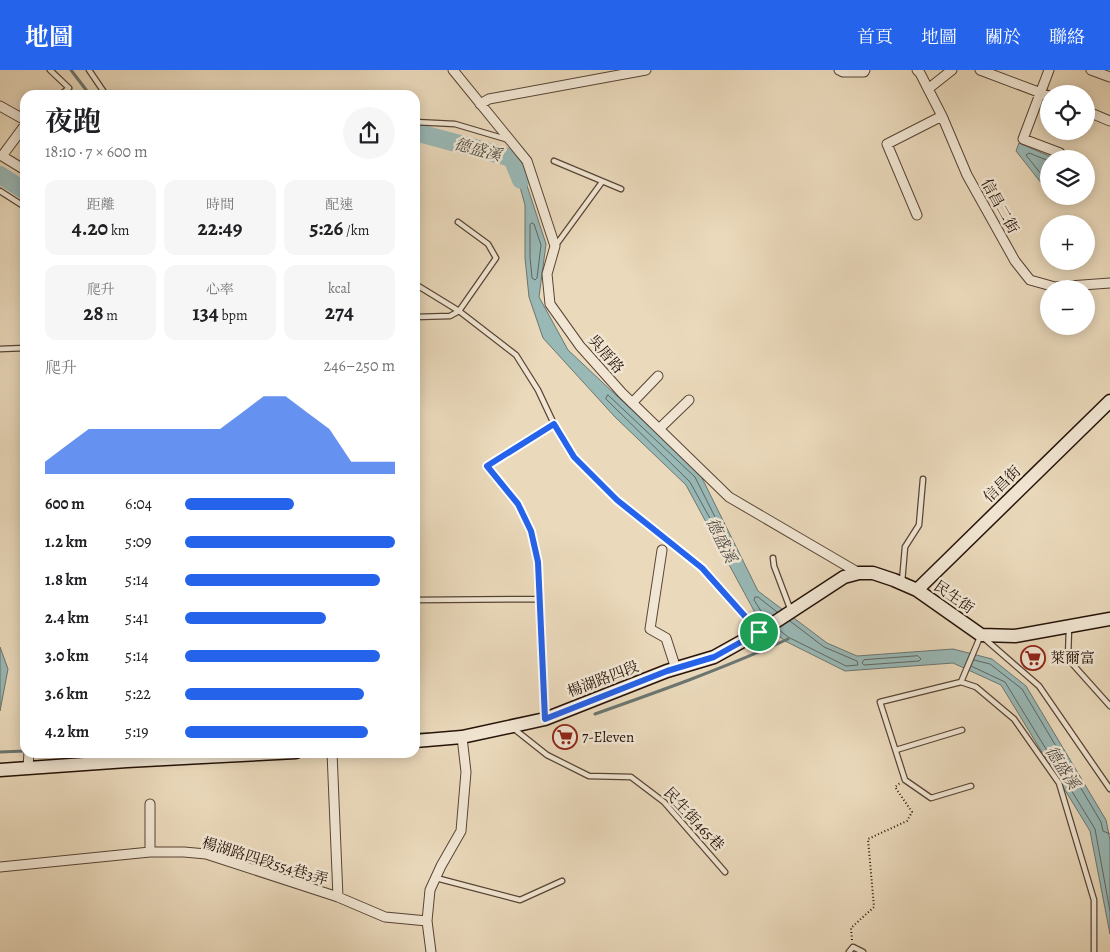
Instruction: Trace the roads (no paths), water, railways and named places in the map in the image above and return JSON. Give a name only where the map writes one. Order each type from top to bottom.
[{"type":"street","points":[[453,70],[480,104],[494,118],[527,161],[555,246]]},
{"type":"street","points":[[480,104],[489,99],[602,74],[646,70]]},
{"type":"street","points":[[839,70],[843,72],[864,72],[865,70]]},
{"type":"street","name":"信昌二街","points":[[917,70],[942,116],[967,176],[1014,261],[1030,280],[1055,287],[1110,283]]},
{"type":"street","points":[[928,89],[952,70]]},
{"type":"street","points":[[980,70],[995,73],[1040,92]]},
{"type":"street","points":[[1046,85],[1049,70]]},
{"type":"street","points":[[1091,70],[1110,78]]},
{"type":"street","points":[[1040,105],[1024,139],[1052,150]]},
{"type":"street","points":[[0,106],[20,117]]},
{"type":"street","points":[[1095,115],[1110,121]]},
{"type":"street","points":[[917,215],[887,144],[942,116]]},
{"type":"street","points":[[20,132],[2,156],[20,167]]},
{"type":"street","name":"吳厝路","points":[[555,246],[546,274],[550,304],[580,346],[632,403],[729,497],[859,573]]},
{"type":"street","points":[[632,403],[658,376]]},
{"type":"street","points":[[659,430],[689,400]]},
{"type":"street","name":"信昌街","points":[[917,590],[1110,401]]},
{"type":"street","points":[[662,550],[650,629],[666,638],[676,668]]},
{"type":"street","points":[[792,612],[844,577],[859,573]]},
{"type":"street","name":"民生街","points":[[859,573],[873,573],[917,590],[981,635]]},
{"type":"street","name":"楊湖路四段","points":[[420,741],[462,737],[510,725],[545,719],[676,668],[714,657],[792,612]]},
{"type":"street","points":[[981,635],[1015,636],[1110,620]]},
{"type":"street","points":[[431,952],[428,922],[430,890],[461,831],[466,772],[462,737]]},
{"type":"street","points":[[0,770],[29,759],[127,761],[183,758]]},
{"type":"street","points":[[332,758],[338,897]]},
{"type":"street","points":[[150,804],[150,852]]},
{"type":"street","name":"楊湖路四段554巷3弄","points":[[0,867],[150,852],[206,854],[338,897],[385,918],[428,922]]},
{"type":"lane","points":[[50,70],[69,88],[66,90]]},
{"type":"lane","points":[[89,70],[103,90]]},
{"type":"lane","points":[[420,122],[455,124],[511,141]]},
{"type":"lane","points":[[554,161],[621,189]]},
{"type":"lane","points":[[555,246],[602,182]]},
{"type":"lane","points":[[0,191],[20,204]]},
{"type":"lane","points":[[420,318],[450,316],[459,311],[496,258],[488,244],[458,222]]},
{"type":"lane","points":[[420,287],[459,311],[516,355],[538,390],[554,424],[574,457],[617,500],[702,568],[762,630]]},
{"type":"lane","points":[[0,350],[20,348]]},
{"type":"lane","points":[[545,719],[538,562],[531,531],[518,504],[487,466],[554,424]]},
{"type":"lane","points":[[902,583],[905,547],[919,525],[922,479]]},
{"type":"lane","points":[[773,558],[774,566],[792,612]]},
{"type":"lane","points":[[420,600],[540,598]]},
{"type":"lane","points":[[1069,626],[1068,659],[1110,706]]},
{"type":"lane","points":[[961,682],[981,635],[1039,686],[1110,790]]},
{"type":"lane","points":[[971,786],[931,798],[905,780],[880,702],[961,682],[976,687],[1014,719],[1059,783],[1094,900],[1094,952]]},
{"type":"lane","name":"民生街465巷","points":[[510,725],[547,755],[589,776],[631,777],[664,802],[725,872]]},
{"type":"lane","points":[[896,750],[962,730]]},
{"type":"lane","points":[[435,878],[520,900],[562,881]]},
{"type":"lane","points":[[851,950],[863,952]]},
{"type":"water","points":[[1019,143],[1040,152],[1040,181],[1016,151]]},
{"type":"water","points":[[512,158],[519,161],[546,244],[539,297],[568,350],[700,474],[758,591],[827,643],[857,656],[953,649],[992,659],[1026,686],[1106,820],[1110,840],[1110,934],[1090,831],[1001,685],[953,663],[845,671],[785,641],[759,620],[686,485],[615,417],[543,338],[529,297],[525,258],[525,205]]},
{"type":"water","points":[[0,647],[8,669],[0,711]]},
{"type":"waterway","points":[[71,70],[86,90]]},
{"type":"waterway","name":"德盛溪","points":[[420,133],[512,158],[521,180]]},
{"type":"waterway","name":"德盛溪","points":[[0,175],[20,188]]},
{"type":"waterway","points":[[595,714],[668,688],[788,639]]},
{"type":"waterway","points":[[420,734],[429,734]]},
{"type":"waterway","points":[[0,752],[20,751]]},
{"type":"place","name":"萊爾富","points":[[1033,658]]},
{"type":"place","name":"7-Eleven","points":[[565,737]]}]
